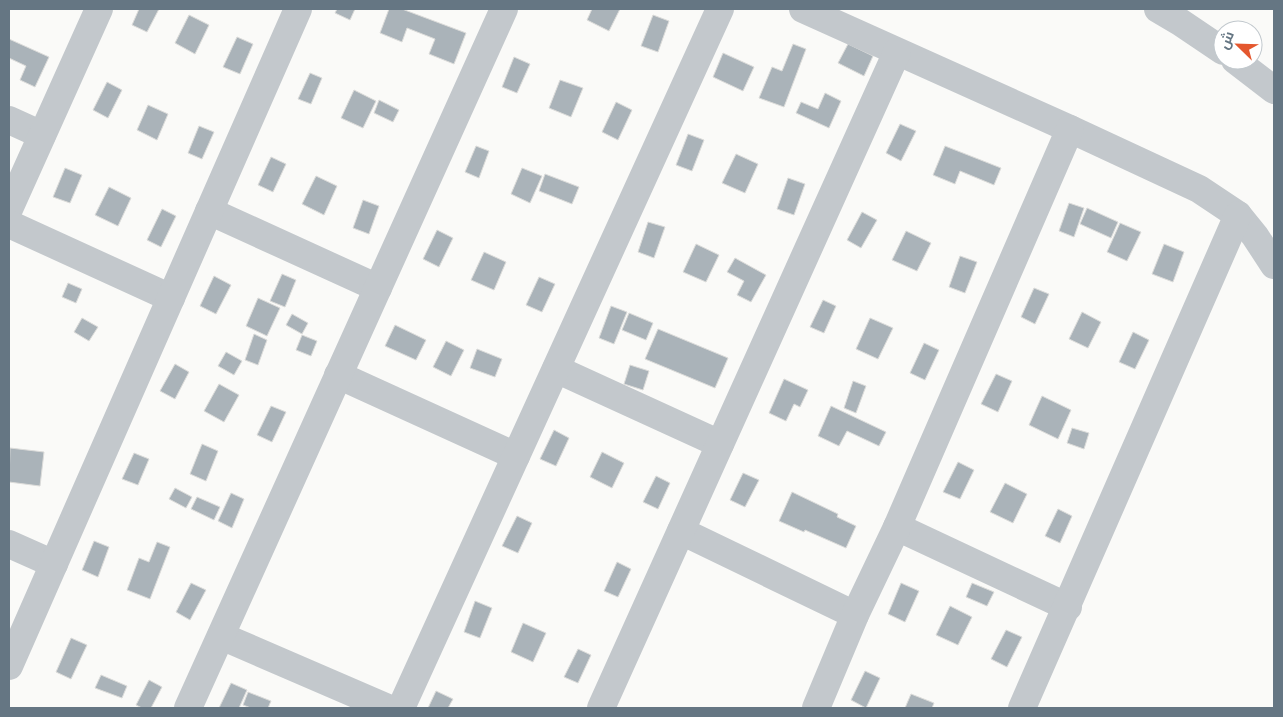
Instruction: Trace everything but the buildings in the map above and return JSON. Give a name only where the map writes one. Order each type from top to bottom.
[{"type":"street","points":[[9,209],[99,9]]},
{"type":"street","points":[[9,666],[298,9]]},
{"type":"street","points":[[188,708],[504,9]]},
{"type":"street","points":[[401,708],[720,9]]},
{"type":"street","points":[[803,9],[1199,189],[1238,215],[1255,236],[1274,265]]},
{"type":"street","points":[[1158,9],[1213,44]]},
{"type":"street","points":[[601,708],[897,52]]},
{"type":"street","points":[[1247,70],[1273,91]]},
{"type":"street","points":[[9,120],[42,135]]},
{"type":"street","points":[[816,708],[1070,129]]},
{"type":"street","points":[[209,211],[378,288]]},
{"type":"street","points":[[1022,708],[1068,607],[1238,215]]},
{"type":"street","points":[[9,224],[171,298]]},
{"type":"street","points":[[556,369],[720,444]]},
{"type":"street","points":[[338,375],[516,456]]},
{"type":"street","points":[[897,527],[1068,607]]},
{"type":"street","points":[[681,531],[856,615]]},
{"type":"street","points":[[9,544],[54,564]]},
{"type":"street","points":[[221,636],[388,708]]}]
